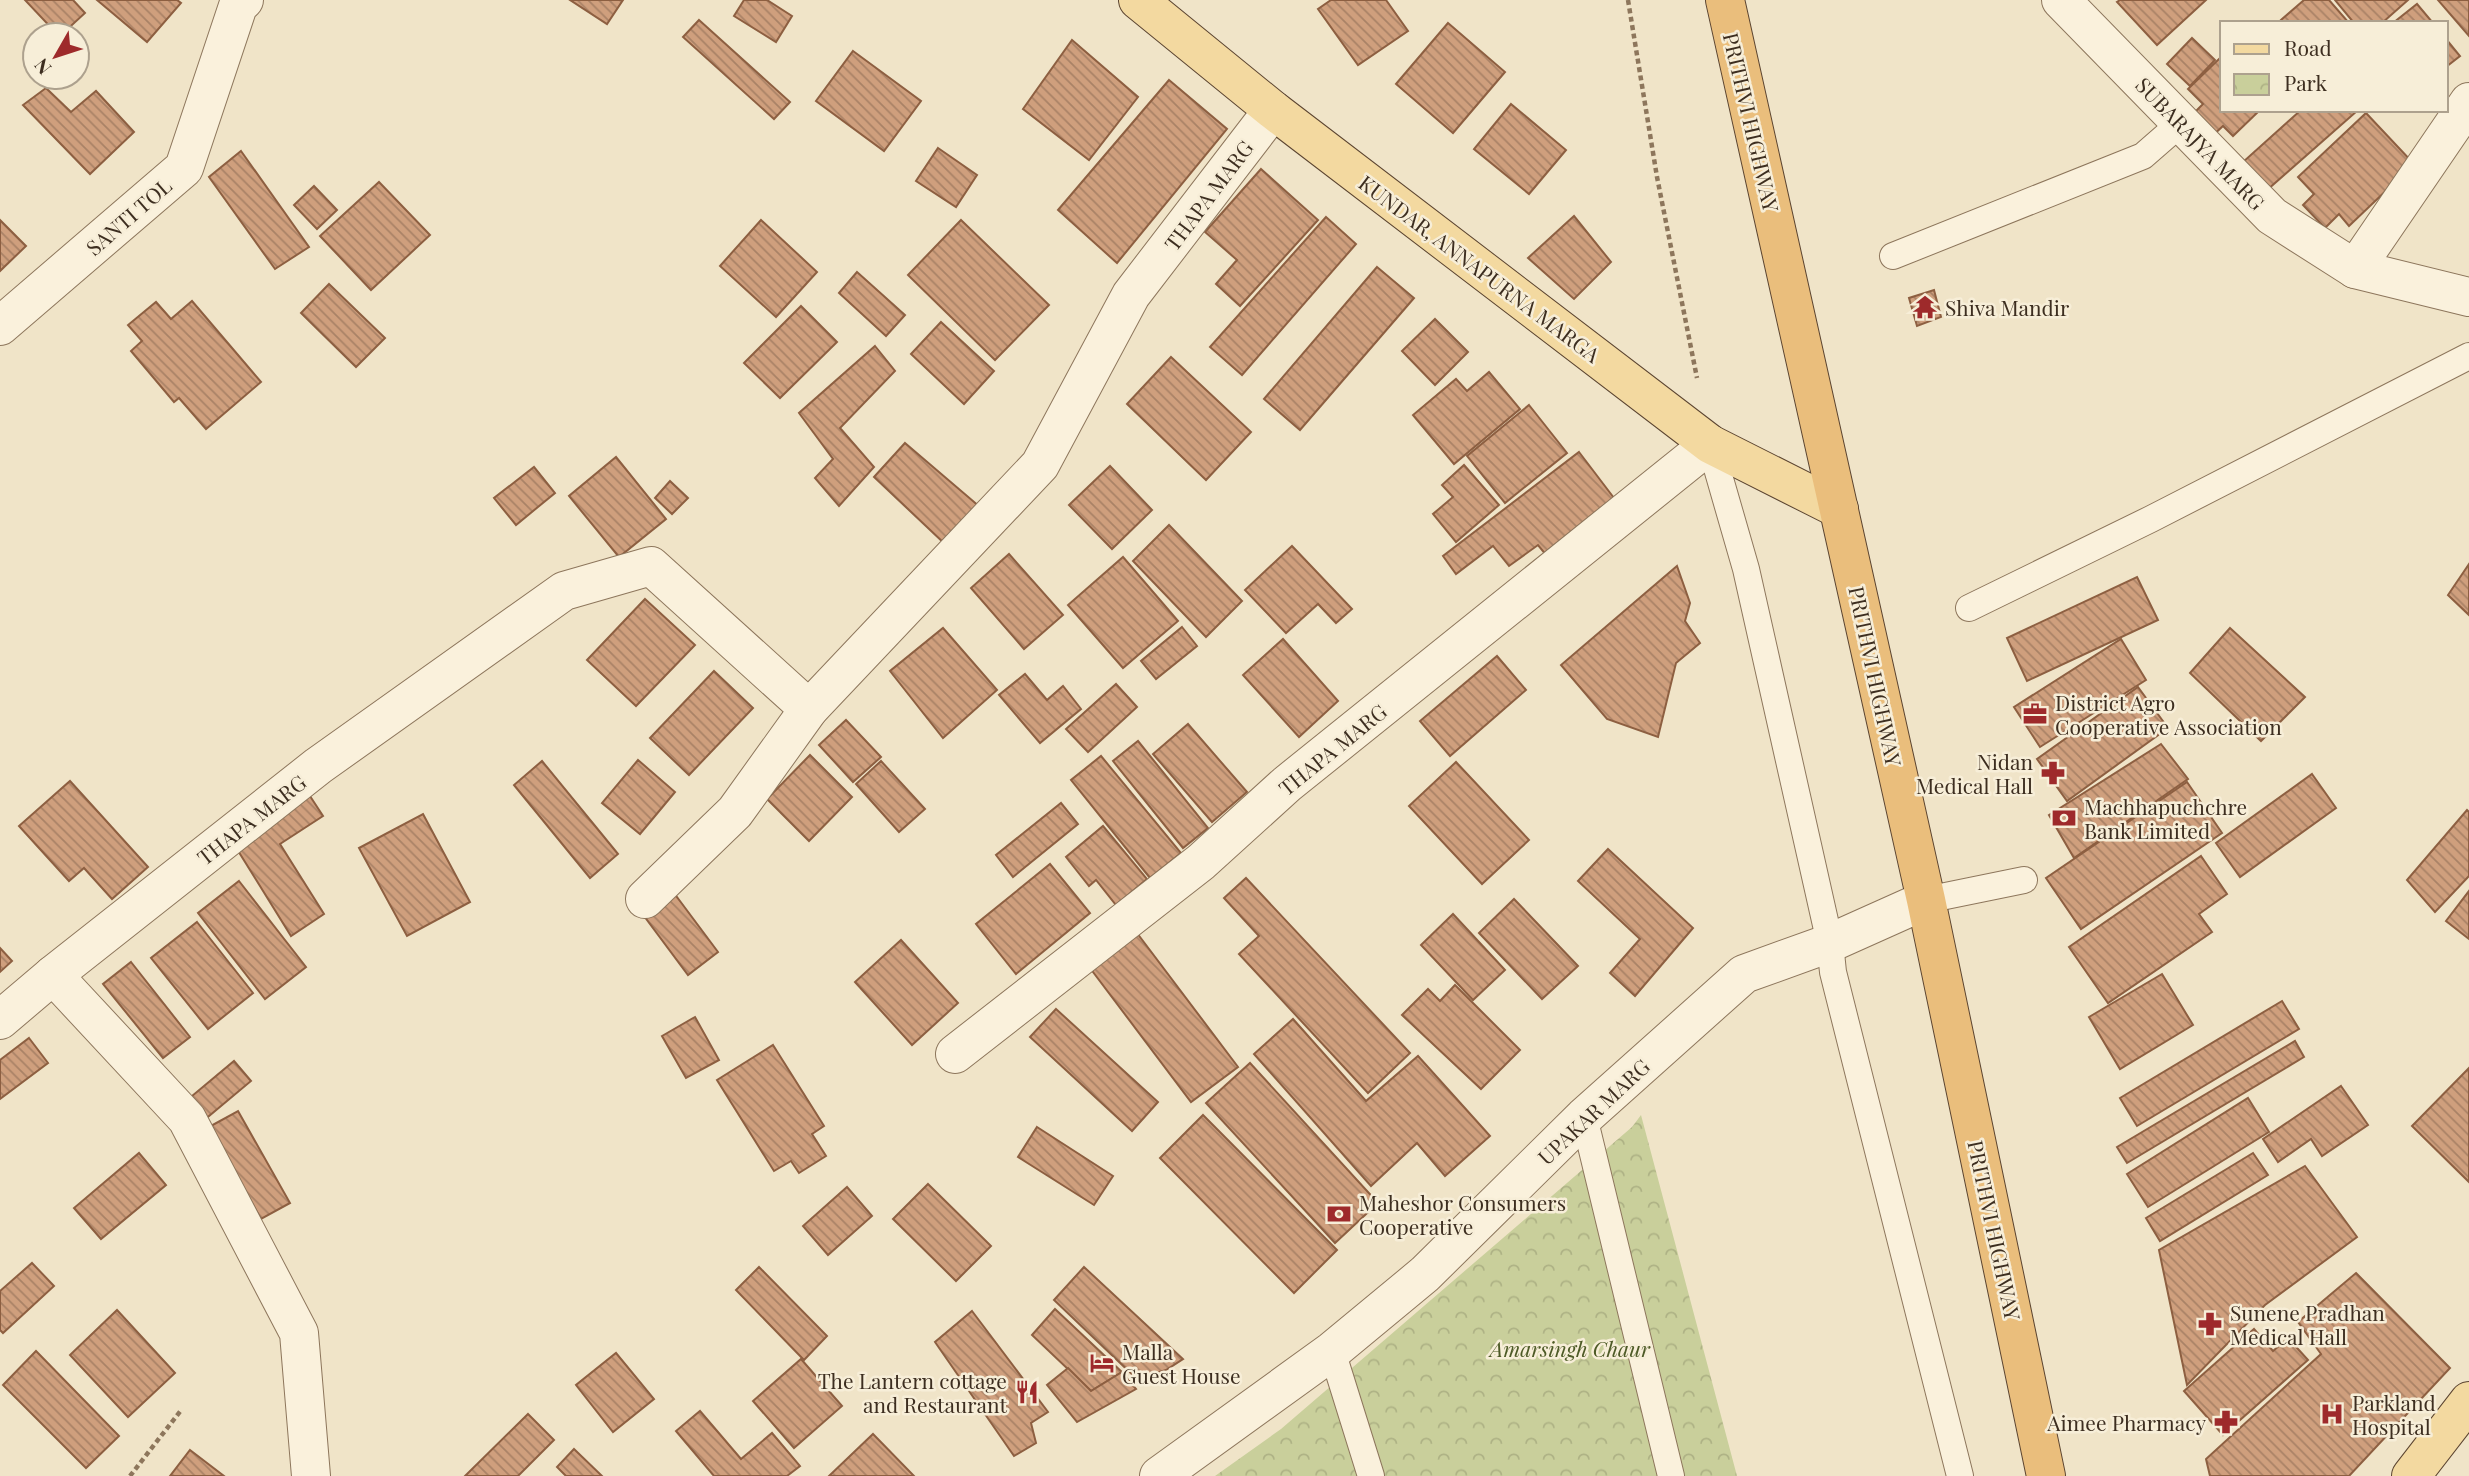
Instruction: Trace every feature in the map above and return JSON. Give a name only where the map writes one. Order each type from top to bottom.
[{"type":"highway","name":"PRITHVI HIGHWAY","points":[[1725,0],[1926,900],[2046,1476]]},
{"type":"main road","name":"KUNDAR, ANNAPURNA MARGA","points":[[1138,0],[1273,110],[1710,444],[1839,509]]},
{"type":"main road","points":[[2411,1476],[2469,1401]]},
{"type":"street","name":"SANTI TOL","points":[[0,326],[184,167],[238,6],[244,0]]},
{"type":"street","name":"SUBARAJYA MARG","points":[[2061,0],[2272,216],[2355,269],[2469,298]]},
{"type":"street","name":"THAPA MARG","points":[[645,900],[736,811],[809,709],[1040,465],[1131,295],[1273,110]]},
{"type":"street","points":[[2355,269],[2466,111]]},
{"type":"street","name":"THAPA MARG","points":[[955,1054],[1202,862],[1287,784],[1710,444]]},
{"type":"street","name":"THAPA MARG","points":[[53,975],[318,766],[564,592],[651,566],[809,709]]},
{"type":"street","name":"UPAKAR MARG","points":[[1159,1476],[1332,1351],[1425,1275],[1584,1117],[1744,974],[1830,943],[1926,900]]},
{"type":"street","points":[[0,1020],[53,975],[187,1119],[299,1333],[311,1476]]},
{"type":"lane","points":[[1894,256],[2143,156],[2182,122]]},
{"type":"lane","points":[[1969,608],[2151,519],[2469,356]]},
{"type":"lane","points":[[1710,444],[1746,569],[1830,943],[1833,972],[1960,1476]]},
{"type":"lane","points":[[1926,900],[2024,880]]},
{"type":"lane","points":[[1584,1117],[1671,1476]]},
{"type":"lane","points":[[1332,1351],[1371,1476]]},
{"type":"path","points":[[1628,0],[1657,177],[1710,444]]},
{"type":"path","points":[[130,1476],[182,1409]]},
{"type":"green space","name":"Amarsingh Chaur","points":[[1641,1115],[1737,1476],[1215,1476],[1281,1429],[1632,1127]]},
{"type":"building","points":[[25,0],[73,0],[85,13],[76,21],[45,21]]},
{"type":"building","points":[[97,0],[177,0],[181,3],[147,42]]},
{"type":"building","points":[[570,0],[623,0],[607,24]]},
{"type":"building","points":[[744,0],[767,0],[792,16],[776,42],[734,16]]},
{"type":"building","points":[[1331,0],[1386,0],[1408,31],[1358,65],[1318,9]]},
{"type":"building","points":[[2206,0],[2157,45],[2117,2]]},
{"type":"building","points":[[2304,0],[2329,0],[2347,21],[2282,21]]},
{"type":"building","points":[[2335,0],[2408,0],[2384,21],[2352,21]]},
{"type":"building","points":[[2438,0],[2469,0],[2469,36]]},
{"type":"building","points":[[2417,4],[2431,21],[2396,21]]},
{"type":"building","points":[[699,20],[790,102],[774,119],[683,37]]},
{"type":"building","points":[[1448,23],[1505,72],[1453,133],[1396,84]]},
{"type":"building","points":[[2192,38],[2215,60],[2190,86],[2167,64]]},
{"type":"building","points":[[1072,40],[1138,97],[1089,160],[1023,109]]},
{"type":"building","points":[[2448,41],[2460,56],[2448,65]]},
{"type":"building","points":[[853,51],[921,101],[884,151],[816,101]]},
{"type":"building","points":[[2220,58],[2220,112],[2258,112],[2233,136],[2223,126],[2210,138],[2190,117],[2203,104],[2188,89]]},
{"type":"building","points":[[1169,80],[1227,129],[1117,263],[1058,210]]},
{"type":"building","points":[[42,91],[49,91],[71,112],[96,91],[134,132],[90,174],[23,105]]},
{"type":"building","points":[[1511,104],[1566,150],[1529,194],[1474,149]]},
{"type":"building","points":[[2299,112],[2356,112],[2267,190],[2243,162]]},
{"type":"building","points":[[2366,113],[2414,164],[2349,226],[2339,214],[2325,228],[2303,205],[2314,194],[2298,177]]},
{"type":"building","points":[[938,148],[977,175],[956,207],[916,181]]},
{"type":"building","points":[[241,151],[309,247],[275,269],[209,177]]},
{"type":"building","points":[[1261,169],[1318,220],[1240,306],[1216,284],[1237,260],[1205,232]]},
{"type":"building","points":[[379,182],[430,235],[371,290],[320,236]]},
{"type":"building","points":[[314,186],[337,210],[317,229],[294,205]]},
{"type":"building","points":[[1574,216],[1611,262],[1574,299],[1528,258]]},
{"type":"building","points":[[1326,217],[1356,244],[1242,375],[1210,347]]},
{"type":"building","points":[[0,220],[26,246],[0,271]]},
{"type":"building","points":[[761,220],[817,272],[776,317],[720,266]]},
{"type":"building","points":[[961,220],[1049,305],[995,360],[908,275]]},
{"type":"building","points":[[1377,267],[1414,298],[1300,430],[1264,399]]},
{"type":"building","points":[[857,272],[905,315],[886,336],[839,293]]},
{"type":"building","points":[[329,284],[385,338],[356,367],[301,313]]},
{"type":"building","name":"Shiva Mandir","points":[[1934,290],[1941,317],[1917,326],[1909,298]]},
{"type":"building","points":[[192,301],[261,382],[206,429],[179,398],[174,402],[131,351],[142,341],[128,325],[156,302],[171,319]]},
{"type":"building","points":[[801,306],[837,342],[780,398],[744,363]]},
{"type":"building","points":[[1435,319],[1468,352],[1435,385],[1402,351]]},
{"type":"building","points":[[941,322],[994,371],[964,404],[911,354]]},
{"type":"building","points":[[875,346],[895,371],[840,428],[874,467],[839,506],[815,478],[833,459],[799,413]]},
{"type":"building","points":[[1171,357],[1251,432],[1206,480],[1127,404]]},
{"type":"building","points":[[1489,372],[1520,409],[1454,464],[1413,415],[1456,379],[1467,391]]},
{"type":"building","points":[[1529,405],[1567,453],[1505,503],[1467,456]]},
{"type":"building","points":[[905,443],[980,507],[945,544],[874,477]]},
{"type":"building","points":[[1579,452],[1617,502],[1547,556],[1538,545],[1509,566],[1493,546],[1456,574],[1443,556]]},
{"type":"building","points":[[616,457],[666,519],[619,557],[569,496]]},
{"type":"building","points":[[1464,465],[1499,505],[1456,542],[1433,514],[1453,497],[1442,485]]},
{"type":"building","points":[[1110,466],[1152,510],[1112,549],[1069,505]]},
{"type":"building","points":[[534,467],[555,493],[516,525],[494,498]]},
{"type":"building","points":[[670,481],[688,498],[672,514],[655,498]]},
{"type":"building","points":[[1169,525],[1242,601],[1206,637],[1133,561]]},
{"type":"building","points":[[1292,546],[1352,609],[1336,623],[1318,604],[1286,633],[1245,590]]},
{"type":"building","points":[[1009,554],[1063,615],[1024,649],[971,588]]},
{"type":"building","points":[[1123,557],[1178,621],[1123,668],[1068,605]]},
{"type":"building","points":[[2469,564],[2469,615],[2448,595]]},
{"type":"building","points":[[1677,566],[1690,603],[1685,621],[1700,643],[1676,663],[1658,737],[1607,719],[1561,665]]},
{"type":"building","points":[[2137,577],[2158,620],[2027,681],[2007,638]]},
{"type":"building","points":[[645,599],[695,645],[636,706],[587,660]]},
{"type":"building","points":[[1182,627],[1197,646],[1156,679],[1141,661]]},
{"type":"building","points":[[943,628],[997,690],[943,738],[890,671]]},
{"type":"building","points":[[2230,628],[2305,697],[2261,741],[2190,673]]},
{"type":"building","points":[[1283,639],[1338,701],[1299,737],[1243,675]]},
{"type":"building","points":[[2121,639],[2146,680],[2040,747],[2014,707]]},
{"type":"building","points":[[1497,656],[1526,690],[1450,756],[1420,721]]},
{"type":"building","points":[[714,671],[753,708],[689,775],[650,738]]},
{"type":"building","points":[[1025,674],[1047,700],[1063,686],[1081,709],[1040,743],[999,695]]},
{"type":"building","points":[[1116,684],[1137,707],[1088,752],[1066,729]]},
{"type":"building","points":[[2138,687],[2168,728],[2067,801],[2037,759]]},
{"type":"building","points":[[846,720],[881,757],[853,782],[819,745]]},
{"type":"building","points":[[1188,724],[1247,792],[1212,822],[1153,754]]},
{"type":"building","points":[[1138,741],[1208,828],[1183,848],[1113,761]]},
{"type":"building","points":[[2161,744],[2188,779],[2074,858],[2049,815]]},
{"type":"building","points":[[810,755],[852,797],[809,841],[767,799]]},
{"type":"building","points":[[1101,756],[1181,853],[1150,878],[1071,780]]},
{"type":"building","points":[[638,760],[675,792],[640,834],[602,803]]},
{"type":"building","points":[[542,761],[618,854],[590,878],[514,785]]},
{"type":"building","points":[[881,761],[925,809],[899,832],[856,784]]},
{"type":"building","points":[[1456,762],[1529,840],[1482,884],[1409,806]]},
{"type":"building","points":[[2312,774],[2336,808],[2240,877],[2216,843]]},
{"type":"building","points":[[70,781],[148,867],[112,899],[84,868],[69,881],[19,826]]},
{"type":"building","points":[[2187,782],[2222,833],[2081,929],[2046,878]]},
{"type":"building","points":[[308,793],[323,816],[280,844],[324,914],[291,936],[232,841]]},
{"type":"building","points":[[1061,803],[1078,824],[1013,877],[996,855]]},
{"type":"building","points":[[2467,810],[2469,876],[2435,912],[2407,880]]},
{"type":"building","points":[[423,814],[470,902],[407,936],[359,848]]},
{"type":"building","points":[[1103,826],[1147,879],[1116,905],[1096,880],[1089,886],[1066,857]]},
{"type":"building","points":[[1608,849],[1693,928],[1635,996],[1610,973],[1640,939],[1578,881]]},
{"type":"building","points":[[2201,856],[2227,894],[2199,914],[2212,932],[2108,1003],[2069,947]]},
{"type":"building","points":[[1050,864],[1090,913],[1016,974],[976,924]]},
{"type":"building","points":[[1246,878],[1410,1053],[1368,1093],[1239,954],[1259,936],[1224,898]]},
{"type":"building","points":[[239,881],[306,967],[265,999],[198,913]]},
{"type":"building","points":[[2469,891],[2469,939],[2446,921]]},
{"type":"building","points":[[674,893],[718,952],[688,975],[644,916]]},
{"type":"building","points":[[1514,899],[1578,966],[1542,999],[1479,933]]},
{"type":"building","points":[[1453,914],[1505,970],[1473,1000],[1421,945]]},
{"type":"building","points":[[197,922],[253,993],[208,1029],[151,958]]},
{"type":"building","points":[[1137,933],[1238,1067],[1191,1102],[1090,968]]},
{"type":"building","points":[[901,940],[958,1003],[912,1045],[855,982]]},
{"type":"building","points":[[0,948],[12,961],[0,972]]},
{"type":"building","points":[[131,962],[190,1037],[163,1058],[103,984]]},
{"type":"building","points":[[2162,974],[2193,1025],[2120,1069],[2089,1017]]},
{"type":"building","points":[[1455,985],[1520,1050],[1481,1089],[1402,1015],[1428,989],[1440,1001]]},
{"type":"building","points":[[2282,1001],[2299,1029],[2137,1126],[2120,1098]]},
{"type":"building","points":[[1056,1009],[1158,1102],[1132,1131],[1030,1037]]},
{"type":"building","points":[[695,1017],[719,1060],[686,1078],[662,1036]]},
{"type":"building","points":[[1293,1019],[1366,1101],[1418,1056],[1490,1136],[1445,1176],[1417,1143],[1371,1186],[1254,1054]]},
{"type":"building","points":[[29,1038],[48,1063],[0,1099],[0,1060]]},
{"type":"building","points":[[2295,1041],[2304,1057],[2127,1163],[2117,1147]]},
{"type":"building","points":[[773,1045],[824,1126],[812,1134],[826,1156],[799,1173],[791,1161],[774,1171],[717,1080]]},
{"type":"building","points":[[234,1061],[251,1081],[203,1121],[186,1101]]},
{"type":"building","points":[[1250,1063],[1378,1203],[1335,1243],[1206,1103]]},
{"type":"building","points":[[2469,1068],[2469,1182],[2412,1126]]},
{"type":"building","points":[[2341,1086],[2368,1125],[2322,1156],[2311,1139],[2278,1162],[2263,1139]]},
{"type":"building","points":[[2248,1098],[2269,1132],[2148,1207],[2127,1174]]},
{"type":"building","points":[[238,1111],[290,1203],[261,1219],[209,1127]]},
{"type":"building","points":[[1203,1115],[1337,1250],[1294,1293],[1160,1158]]},
{"type":"building","points":[[1037,1127],[1113,1176],[1094,1205],[1018,1157]]},
{"type":"building","points":[[139,1153],[166,1185],[101,1239],[74,1208]]},
{"type":"building","points":[[2253,1153],[2268,1175],[2160,1241],[2146,1218]]},
{"type":"building","points":[[2305,1166],[2357,1237],[2265,1305],[2187,1385],[2159,1250]]},
{"type":"building","points":[[928,1184],[991,1246],[956,1281],[893,1219]]},
{"type":"building","points":[[847,1187],[872,1216],[828,1255],[803,1226]]},
{"type":"building","points":[[32,1263],[54,1286],[3,1333],[0,1330],[0,1291]]},
{"type":"building","points":[[759,1267],[827,1336],[804,1360],[736,1290]]},
{"type":"building","points":[[1084,1267],[1183,1359],[1166,1370],[1137,1379],[1054,1300]]},
{"type":"building","name":"Parkland Hospital","points":[[2356,1273],[2450,1368],[2349,1476],[2210,1476],[2206,1459],[2321,1354],[2298,1322]]},
{"type":"building","points":[[1055,1309],[1122,1372],[1091,1391],[1032,1335]]},
{"type":"building","points":[[117,1310],[175,1373],[128,1417],[70,1355]]},
{"type":"building","points":[[972,1311],[1048,1412],[1031,1423],[1036,1443],[1014,1456],[935,1342]]},
{"type":"building","points":[[2254,1329],[2273,1351],[2288,1338],[2308,1360],[2223,1435],[2184,1391]]},
{"type":"building","points":[[36,1351],[119,1436],[86,1468],[3,1385]]},
{"type":"building","points":[[616,1353],[654,1399],[613,1432],[576,1385]]},
{"type":"building","points":[[801,1359],[842,1406],[794,1448],[753,1401]]},
{"type":"building","points":[[1068,1368],[1091,1391],[1122,1372],[1136,1389],[1077,1422],[1047,1385]]},
{"type":"building","points":[[700,1411],[741,1459],[772,1433],[800,1466],[787,1476],[714,1476],[676,1431]]},
{"type":"building","points":[[528,1414],[554,1440],[518,1476],[465,1476]]},
{"type":"building","points":[[873,1434],[914,1476],[829,1476]]},
{"type":"building","points":[[574,1449],[602,1476],[566,1476],[557,1467]]},
{"type":"building","points":[[190,1450],[224,1476],[170,1476]]},
{"type":"place","name":"Shiva Mandir","points":[[1925,307]]},
{"type":"place","name":"District Agro Cooperative Association","points":[[2035,714]]},
{"type":"place","name":"Nidan Medical Hall","points":[[2053,773]]},
{"type":"place","name":"Machhapuchchre Bank Limited","points":[[2064,818]]},
{"type":"place","name":"Maheshor Consumers Cooperative","points":[[1339,1214]]},
{"type":"place","name":"Sunene Pradhan Medical Hall","points":[[2210,1324]]},
{"type":"place","name":"Malla Guest House","points":[[1102,1363]]},
{"type":"place","name":"The Lantern cottage and Restaurant","points":[[1027,1392]]},
{"type":"place","name":"Parkland Hospital","points":[[2332,1414]]},
{"type":"place","name":"Aimee Pharmacy","points":[[2226,1422]]}]
